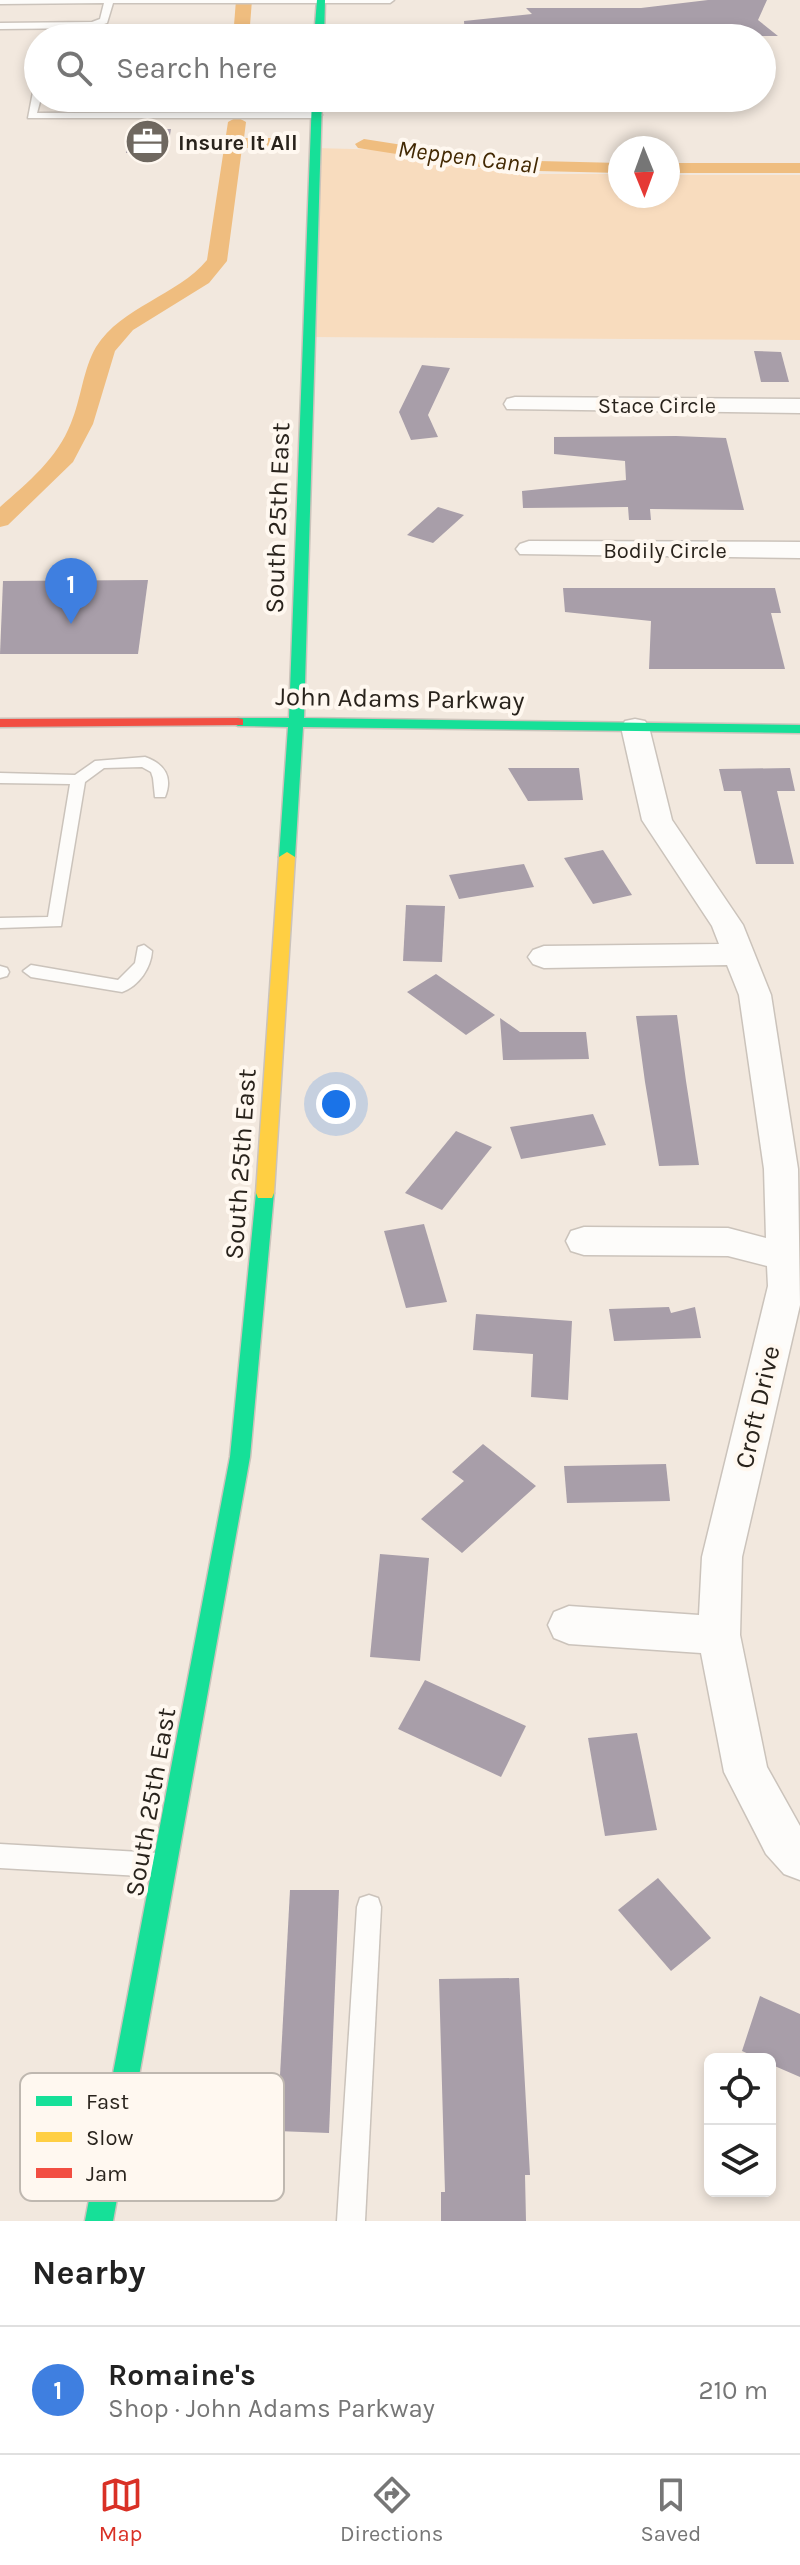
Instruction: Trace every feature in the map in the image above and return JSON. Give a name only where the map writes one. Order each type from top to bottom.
[{"type":"main road","points":[[320,24],[321,0]]},
{"type":"main road","name":"South 25th East","points":[[126,2073],[240,1457],[262,1244],[296,722],[317,112]]},
{"type":"main road","name":"John Adams Parkway","points":[[0,723],[296,722],[800,729]]},
{"type":"main road","name":"South 25th East","points":[[99,2221],[103,2201]]},
{"type":"street","name":"Stace Circle","points":[[515,404],[800,406]]},
{"type":"street","name":"Bodily Circle","points":[[529,549],[800,550]]},
{"type":"street","name":"Croft Drive","points":[[635,727],[657,820],[727,925],[755,995],[781,1169],[786,1286],[722,1557],[719,1635],[746,1772],[782,1839],[800,1858]]},
{"type":"street","points":[[544,957],[739,954]]},
{"type":"street","points":[[584,1241],[728,1242],[783,1256]]},
{"type":"street","points":[[569,1625],[719,1635]]},
{"type":"lane","points":[[96,24],[104,21],[109,0]]},
{"type":"lane","points":[[0,1],[390,0]]},
{"type":"lane","points":[[0,26],[24,26]]},
{"type":"lane","points":[[32,112],[31,116],[252,116],[281,112]]},
{"type":"lane","points":[[0,778],[78,780],[100,764],[127,760],[145,762],[157,769],[161,778],[160,794]]},
{"type":"lane","points":[[0,923],[55,922],[78,780]]},
{"type":"lane","points":[[31,971],[122,986],[143,965],[144,951]]},
{"type":"lane","points":[[0,1856],[165,1865]]},
{"type":"lane","points":[[351,2221],[369,1907]]},
{"type":"shaded area","points":[[314,148],[392,150],[510,174],[608,174],[608,208],[680,208],[680,175],[800,175],[800,340],[309,337]]},
{"type":"building","points":[[708,0],[767,0],[758,20],[763,24],[464,24],[464,21],[532,14],[526,8],[641,8]]},
{"type":"building","points":[[130,129],[171,129],[167,153],[126,153]]},
{"type":"building","points":[[754,351],[781,352],[789,382],[761,382]]},
{"type":"building","points":[[422,365],[450,368],[428,415],[438,437],[411,440],[399,412]]},
{"type":"building","points":[[554,437],[726,438],[744,510],[650,509],[651,520],[629,520],[628,507],[523,508],[522,491],[626,480],[625,461],[554,454]]},
{"type":"building","points":[[438,507],[464,515],[433,543],[407,535]]},
{"type":"building","points":[[148,580],[138,654],[0,654],[3,581]]},
{"type":"building","points":[[563,588],[775,588],[781,613],[771,613],[785,669],[649,669],[651,621],[565,612]]},
{"type":"building","points":[[508,768],[579,768],[583,800],[528,801]]},
{"type":"building","points":[[790,768],[795,791],[777,791],[794,864],[756,864],[741,791],[724,791],[719,769]]},
{"type":"building","points":[[603,850],[632,895],[593,904],[564,858]]},
{"type":"building","points":[[524,864],[534,887],[459,899],[449,875]]},
{"type":"building","points":[[406,905],[445,906],[442,962],[403,961]]},
{"type":"building","points":[[436,974],[495,1015],[466,1035],[407,992]]},
{"type":"building","points":[[677,1015],[699,1165],[659,1166],[636,1016]]},
{"type":"building","points":[[500,1018],[520,1032],[586,1032],[589,1059],[503,1060]]},
{"type":"building","points":[[593,1114],[606,1145],[521,1159],[510,1127]]},
{"type":"building","points":[[456,1131],[492,1147],[442,1210],[405,1193]]},
{"type":"building","points":[[424,1224],[447,1302],[406,1308],[384,1231]]},
{"type":"building","points":[[669,1307],[671,1313],[695,1307],[701,1338],[614,1341],[609,1309]]},
{"type":"building","points":[[476,1314],[572,1321],[568,1400],[531,1397],[533,1354],[473,1350]]},
{"type":"building","points":[[483,1444],[536,1486],[462,1553],[421,1519],[464,1481],[452,1472]]},
{"type":"building","points":[[666,1464],[670,1501],[567,1503],[564,1466]]},
{"type":"building","points":[[380,1554],[429,1558],[420,1661],[370,1657]]},
{"type":"building","points":[[425,1680],[526,1726],[501,1777],[398,1729]]},
{"type":"building","points":[[637,1733],[657,1830],[605,1836],[588,1738]]},
{"type":"building","points":[[658,1878],[711,1938],[671,1971],[618,1910]]},
{"type":"building","points":[[290,1890],[339,1890],[329,2133],[284,2131],[284,2073],[280,2073]]},
{"type":"building","points":[[519,1978],[530,2175],[525,2175],[526,2221],[441,2221],[441,2192],[445,2192],[439,1979]]},
{"type":"building","points":[[760,1996],[800,2014],[800,2077],[776,2067],[776,2053],[742,2051]]},
{"type":"waterway","points":[[242,24],[244,0]]},
{"type":"waterway","points":[[0,520],[62,462],[82,424],[105,349],[126,326],[202,279],[217,261],[237,122]]},
{"type":"waterway","points":[[235,143],[274,143]]},
{"type":"waterway","name":"Meppen Canal","points":[[364,144],[499,165],[608,168]]},
{"type":"waterway","name":"Meppen Canal","points":[[680,168],[800,168]]},
{"type":"traffic: fast","points":[[320,24],[321,0]]},
{"type":"traffic: fast","points":[[287,857],[296,722],[317,112]]},
{"type":"traffic: fast","points":[[238,722],[800,729]]},
{"type":"traffic: fast","points":[[126,2073],[240,1457],[265,1193]]},
{"type":"traffic: fast","points":[[99,2221],[103,2201]]},
{"type":"traffic: slow","points":[[265,1193],[287,857]]},
{"type":"traffic: jam","points":[[0,723],[238,722]]},
{"type":"place","name":"Insure It All","points":[[147,142]]},
{"type":"place","name":"Romaine's","points":[[71,624]]}]
